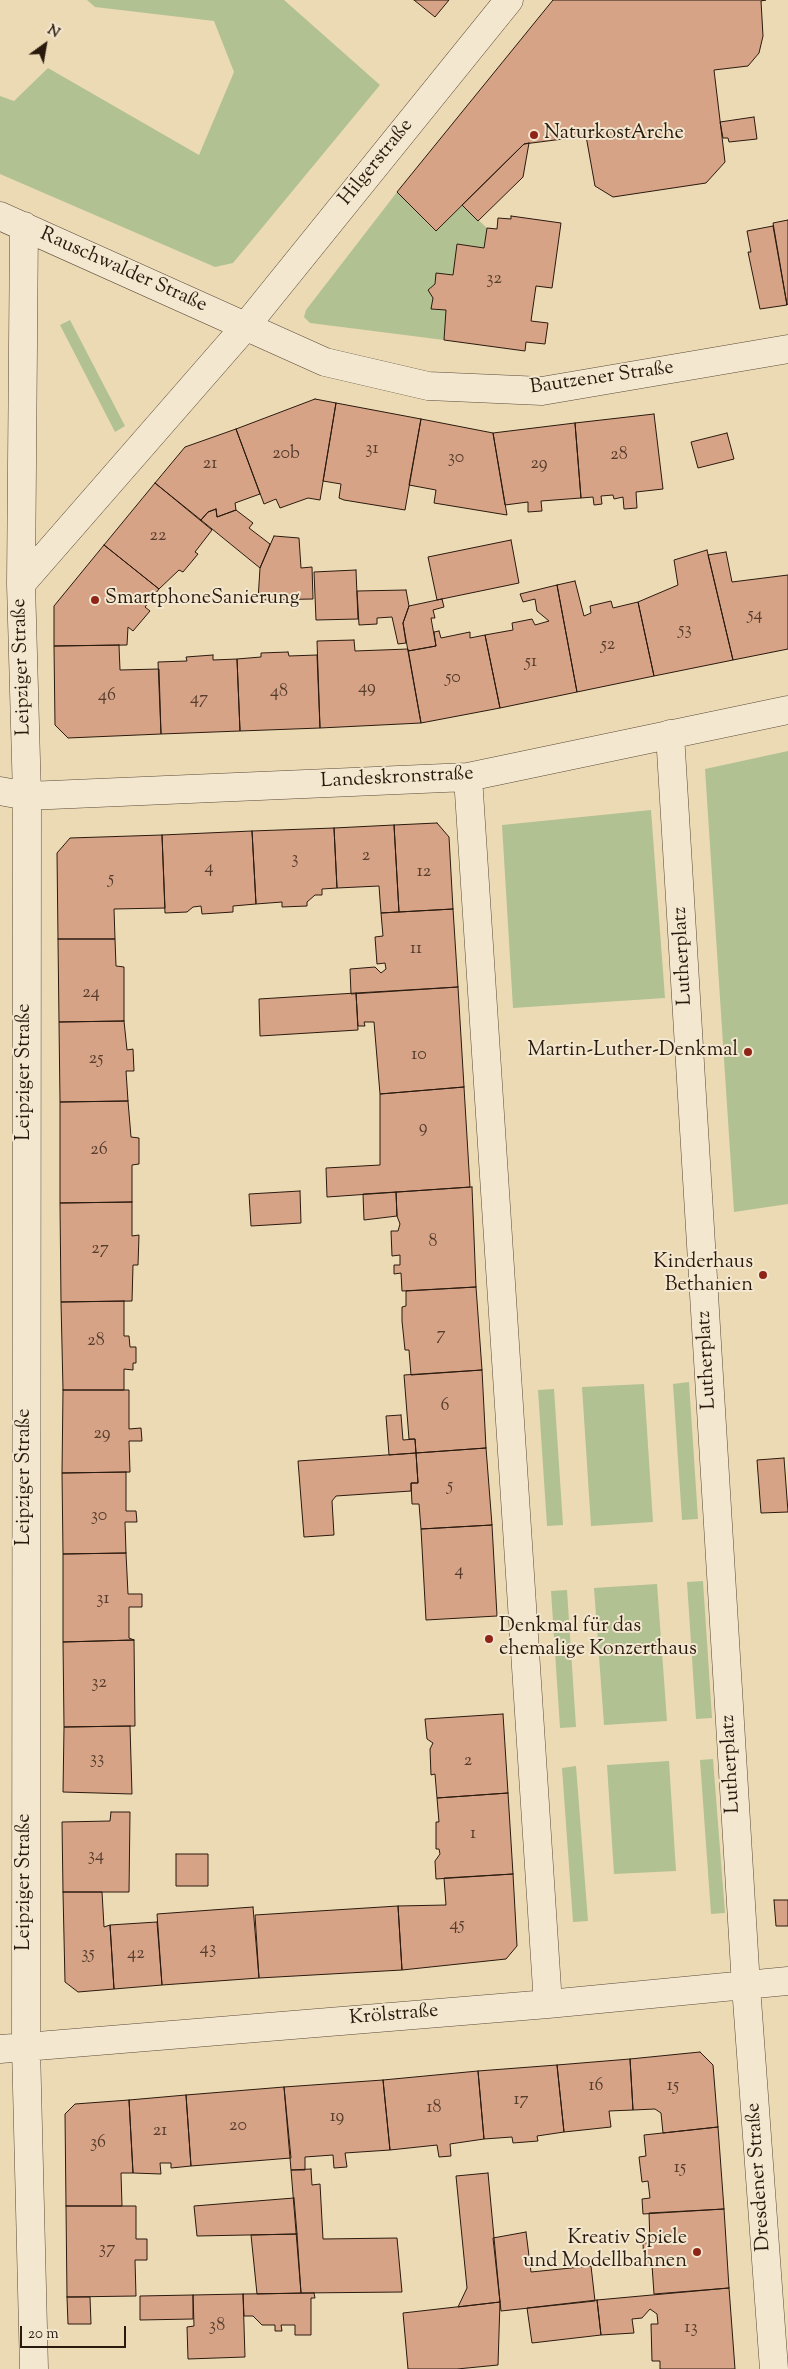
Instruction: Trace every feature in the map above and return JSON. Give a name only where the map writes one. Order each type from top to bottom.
[{"type":"street","name":"Hilgerstraße","points":[[245,327],[509,0]]},
{"type":"street","name":"Rauschwalder Straße","points":[[12,221],[245,327]]},
{"type":"street","name":"Leipziger Straße","points":[[12,221],[27,796],[13,2048],[34,2369]]},
{"type":"street","name":"Bautzener Straße","points":[[245,327],[325,362],[428,386],[533,391],[788,350]]},
{"type":"street","name":"Leipziger Straße","points":[[21,584],[245,327]]},
{"type":"street","name":"Landeskronstraße","points":[[0,791],[27,796],[468,777],[788,710]]},
{"type":"street","name":"Lutherplatz","points":[[670,734],[746,1986]]},
{"type":"street","points":[[468,777],[548,2004]]},
{"type":"street","name":"Krölstraße","points":[[13,2048],[548,2004],[788,1981]]},
{"type":"street","name":"Dresdener Straße","points":[[746,1986],[774,2369]]},
{"type":"green space","points":[[87,0],[284,0],[380,85],[233,263],[215,267],[0,174],[0,96],[14,101],[48,68],[199,155],[234,72],[214,21],[95,7]]},
{"type":"green space","points":[[397,192],[435,231],[462,205],[487,228],[484,248],[457,244],[453,275],[436,273],[435,284],[428,290],[433,298],[432,309],[446,310],[444,340],[310,323],[304,317],[306,310]]},
{"type":"green space","points":[[70,320],[125,426],[115,432],[60,325]]},
{"type":"green space","points":[[788,751],[788,1204],[734,1212],[705,769]]},
{"type":"green space","points":[[651,810],[665,998],[513,1008],[502,825]]},
{"type":"green space","points":[[689,1382],[698,1519],[682,1520],[673,1384]]},
{"type":"green space","points":[[644,1384],[653,1522],[591,1526],[582,1387]]},
{"type":"green space","points":[[554,1389],[563,1525],[547,1526],[538,1390]]},
{"type":"green space","points":[[703,1581],[712,1718],[696,1719],[687,1582]]},
{"type":"green space","points":[[657,1584],[667,1721],[604,1725],[594,1588]]},
{"type":"green space","points":[[567,1590],[576,1727],[560,1728],[551,1591]]},
{"type":"green space","points":[[713,1759],[725,1913],[711,1914],[700,1760]]},
{"type":"green space","points":[[669,1761],[676,1871],[614,1874],[607,1765]]},
{"type":"green space","points":[[576,1766],[588,1921],[573,1922],[562,1768]]},
{"type":"building","points":[[414,0],[449,0],[435,17]]},
{"type":"building","points":[[553,0],[766,0],[761,1],[763,36],[759,53],[748,66],[714,70],[725,162],[706,183],[613,197],[595,186],[586,136],[524,144],[436,231],[397,192]]},
{"type":"building","points":[[754,117],[757,139],[729,142],[728,138],[723,138],[720,122]]},
{"type":"building","points":[[529,143],[523,177],[478,221],[462,205],[524,144]]},
{"type":"building","points":[[511,216],[561,223],[552,288],[536,286],[531,321],[548,323],[545,344],[526,342],[525,351],[444,340],[446,310],[431,309],[433,298],[428,290],[435,284],[436,273],[453,275],[457,244],[484,248],[487,228],[497,229],[498,218],[511,219]]},
{"type":"building","points":[[788,220],[788,304],[787,305],[773,223]]},
{"type":"building","points":[[773,226],[787,305],[760,309],[748,252],[751,252],[747,231]]},
{"type":"building","points":[[315,399],[336,403],[320,500],[308,498],[280,508],[276,499],[264,504],[236,429]]},
{"type":"building","points":[[336,403],[421,419],[405,510],[344,500],[339,498],[341,484],[323,481]]},
{"type":"building","points":[[654,414],[663,489],[636,492],[637,508],[624,509],[623,497],[614,499],[613,495],[601,496],[602,504],[594,505],[593,497],[581,498],[575,423]]},
{"type":"building","points":[[421,419],[493,433],[507,515],[434,503],[436,490],[409,485]]},
{"type":"building","points":[[575,423],[581,498],[541,501],[542,511],[528,512],[528,502],[505,505],[493,433]]},
{"type":"building","points":[[236,429],[260,494],[235,503],[236,510],[217,517],[216,509],[208,512],[201,520],[155,483],[185,447]]},
{"type":"building","points":[[727,433],[734,459],[698,468],[691,442]]},
{"type":"building","points":[[155,483],[212,530],[195,552],[198,554],[183,572],[179,570],[159,589],[104,545]]},
{"type":"building","points":[[216,509],[217,517],[236,510],[253,523],[249,528],[270,544],[260,568],[201,520],[208,512]]},
{"type":"building","points":[[274,536],[299,538],[301,568],[312,567],[313,599],[258,600],[260,568]]},
{"type":"building","points":[[511,540],[519,583],[437,600],[428,557]]},
{"type":"building","points":[[104,545],[159,589],[145,607],[150,611],[133,631],[128,627],[127,645],[54,646],[54,606]]},
{"type":"building","points":[[707,550],[733,660],[654,676],[638,602],[678,585],[674,560]]},
{"type":"building","points":[[726,552],[732,582],[788,575],[788,649],[733,660],[708,555]]},
{"type":"building","points":[[356,570],[358,619],[316,620],[314,572]]},
{"type":"building","points":[[575,581],[584,616],[591,613],[590,606],[611,601],[613,608],[638,602],[654,676],[577,692],[557,585]]},
{"type":"building","points":[[557,585],[577,692],[500,708],[485,635],[513,630],[512,623],[532,619],[535,625],[549,621],[537,611],[535,599],[523,602],[520,594]]},
{"type":"building","points":[[406,590],[409,606],[403,623],[406,643],[398,644],[392,617],[377,618],[377,624],[359,625],[357,591]]},
{"type":"building","points":[[442,599],[444,607],[433,610],[435,618],[431,618],[436,646],[408,651],[403,623],[409,606]]},
{"type":"building","points":[[439,631],[441,638],[470,632],[470,638],[485,635],[500,708],[421,723],[408,651],[436,646],[434,632]]},
{"type":"building","points":[[354,640],[355,651],[408,649],[421,723],[320,728],[317,641]]},
{"type":"building","points":[[119,645],[120,670],[159,669],[161,734],[68,738],[55,725],[54,646]]},
{"type":"building","points":[[288,652],[289,656],[317,655],[320,728],[240,731],[237,659],[261,657],[261,653]]},
{"type":"building","points":[[213,655],[213,660],[237,659],[240,731],[161,734],[158,662],[187,661],[186,657]]},
{"type":"building","points":[[437,823],[449,837],[453,909],[399,912],[394,825]]},
{"type":"building","points":[[394,825],[399,912],[381,913],[379,886],[337,888],[334,828]]},
{"type":"building","points":[[334,828],[337,888],[322,889],[322,895],[315,895],[307,902],[307,906],[282,907],[282,902],[256,904],[252,831]]},
{"type":"building","points":[[252,831],[256,904],[233,906],[233,912],[202,914],[201,906],[193,907],[187,912],[165,913],[162,835]]},
{"type":"building","points":[[162,835],[165,908],[114,909],[115,939],[58,939],[57,853],[70,838]]},
{"type":"building","points":[[453,909],[458,987],[351,994],[350,969],[375,967],[381,973],[386,969],[385,963],[377,964],[375,937],[383,936],[381,913]]},
{"type":"building","points":[[58,939],[115,939],[116,966],[124,967],[124,1021],[59,1022]]},
{"type":"building","points":[[458,987],[464,1087],[380,1094],[374,1022],[364,1022],[365,1026],[358,1026],[356,993]]},
{"type":"building","points":[[356,993],[358,1030],[260,1036],[259,999]]},
{"type":"building","points":[[124,1021],[127,1050],[133,1049],[134,1071],[126,1071],[128,1101],[60,1102],[59,1022]]},
{"type":"building","points":[[464,1087],[470,1187],[327,1197],[326,1168],[380,1165],[380,1094]]},
{"type":"building","points":[[128,1101],[131,1137],[139,1138],[139,1164],[132,1165],[132,1202],[60,1203],[60,1102]]},
{"type":"building","points":[[472,1187],[476,1287],[402,1291],[401,1273],[394,1274],[394,1265],[400,1265],[400,1255],[392,1256],[391,1231],[398,1231],[400,1224],[397,1216],[396,1192]]},
{"type":"building","points":[[300,1191],[301,1223],[251,1226],[249,1194]]},
{"type":"building","points":[[396,1192],[397,1216],[364,1220],[363,1194]]},
{"type":"building","points":[[132,1202],[132,1236],[139,1235],[138,1265],[133,1265],[132,1301],[61,1302],[60,1203]]},
{"type":"building","points":[[476,1287],[482,1370],[411,1375],[409,1350],[405,1350],[402,1321],[402,1307],[406,1306],[406,1291]]},
{"type":"building","points":[[124,1301],[124,1336],[129,1336],[130,1347],[136,1347],[136,1363],[133,1363],[133,1370],[124,1369],[124,1390],[63,1390],[61,1302]]},
{"type":"building","points":[[482,1370],[486,1448],[416,1453],[415,1439],[409,1439],[404,1375]]},
{"type":"building","points":[[63,1390],[129,1390],[129,1429],[141,1428],[142,1441],[129,1441],[130,1472],[62,1473]]},
{"type":"building","points":[[401,1415],[403,1440],[415,1439],[416,1453],[389,1455],[386,1416]]},
{"type":"building","points":[[486,1448],[492,1525],[421,1529],[419,1504],[412,1504],[411,1483],[418,1483],[416,1453]]},
{"type":"building","points":[[416,1453],[418,1483],[411,1483],[411,1491],[336,1496],[332,1501],[334,1535],[304,1537],[298,1461]]},
{"type":"building","points":[[784,1458],[788,1512],[761,1513],[757,1460]]},
{"type":"building","points":[[126,1472],[126,1511],[136,1511],[137,1522],[125,1522],[126,1553],[63,1554],[62,1473]]},
{"type":"building","points":[[492,1525],[497,1616],[426,1620],[421,1529]]},
{"type":"building","points":[[126,1553],[128,1594],[142,1594],[142,1607],[129,1607],[129,1638],[134,1640],[63,1642],[63,1554]]},
{"type":"building","points":[[134,1640],[135,1726],[64,1727],[63,1642]]},
{"type":"building","points":[[503,1714],[508,1793],[437,1798],[435,1774],[431,1775],[430,1749],[433,1743],[427,1739],[425,1719]]},
{"type":"building","points":[[130,1726],[132,1794],[63,1792],[64,1727]]},
{"type":"building","points":[[508,1793],[513,1874],[436,1879],[435,1861],[440,1854],[439,1849],[436,1849],[436,1822],[439,1822],[437,1798]]},
{"type":"building","points":[[111,1812],[130,1812],[129,1892],[63,1892],[62,1822],[110,1821]]},
{"type":"building","points":[[176,1854],[208,1854],[208,1886],[176,1886]]},
{"type":"building","points":[[513,1874],[517,1946],[506,1959],[402,1970],[398,1906],[446,1905],[444,1878]]},
{"type":"building","points":[[63,1892],[102,1892],[104,1927],[110,1925],[114,1989],[78,1992],[65,1982]]},
{"type":"building","points":[[774,1900],[788,1900],[788,1926],[776,1926]]},
{"type":"building","points":[[398,1906],[402,1970],[259,1978],[255,1915]]},
{"type":"building","points":[[253,1907],[259,1978],[162,1985],[157,1914]]},
{"type":"building","points":[[157,1922],[162,1985],[114,1989],[110,1925]]},
{"type":"building","points":[[700,2052],[713,2065],[718,2127],[663,2133],[661,2113],[655,2109],[633,2110],[630,2059]]},
{"type":"building","points":[[630,2059],[633,2110],[609,2111],[611,2127],[564,2132],[557,2065]]},
{"type":"building","points":[[557,2065],[564,2132],[537,2136],[538,2141],[513,2143],[512,2137],[484,2139],[478,2071]]},
{"type":"building","points":[[478,2071],[484,2139],[450,2144],[451,2156],[439,2157],[437,2145],[390,2150],[383,2080]]},
{"type":"building","points":[[383,2080],[390,2150],[345,2153],[347,2167],[334,2168],[333,2155],[305,2157],[305,2170],[291,2170],[284,2087]]},
{"type":"building","points":[[284,2087],[291,2158],[191,2166],[186,2095]]},
{"type":"building","points":[[186,2095],[191,2166],[171,2168],[171,2163],[160,2163],[161,2174],[133,2173],[129,2100]]},
{"type":"building","points":[[129,2100],[133,2173],[121,2173],[122,2206],[66,2206],[65,2114],[75,2104]]},
{"type":"building","points":[[718,2127],[724,2209],[643,2214],[642,2199],[650,2198],[648,2181],[642,2182],[639,2157],[646,2156],[644,2135]]},
{"type":"building","points":[[311,2169],[312,2185],[320,2184],[323,2239],[397,2238],[402,2292],[301,2293],[291,2170]]},
{"type":"building","points":[[488,2173],[500,2302],[458,2307],[467,2288],[456,2176]]},
{"type":"building","points":[[294,2198],[297,2234],[197,2236],[194,2206]]},
{"type":"building","points":[[66,2206],[136,2206],[136,2239],[147,2239],[147,2260],[135,2260],[136,2296],[67,2297]]},
{"type":"building","points":[[724,2209],[729,2288],[654,2294],[652,2265],[644,2266],[643,2243],[650,2243],[649,2213]]},
{"type":"building","points":[[526,2232],[531,2272],[591,2266],[595,2301],[501,2311],[493,2238]]},
{"type":"building","points":[[297,2234],[301,2293],[257,2294],[251,2235]]},
{"type":"building","points":[[729,2288],[735,2369],[660,2369],[660,2361],[652,2361],[651,2324],[658,2324],[657,2314],[650,2309],[642,2318],[632,2319],[634,2333],[601,2335],[597,2300]]},
{"type":"building","points":[[314,2293],[315,2298],[311,2298],[311,2335],[295,2335],[295,2325],[281,2325],[282,2331],[275,2331],[275,2325],[262,2325],[253,2316],[244,2316],[243,2294]]},
{"type":"building","points":[[243,2294],[245,2357],[188,2359],[187,2327],[194,2326],[193,2295]]},
{"type":"building","points":[[193,2295],[193,2319],[140,2320],[140,2296]]},
{"type":"building","points":[[67,2297],[90,2297],[91,2324],[68,2324]]},
{"type":"building","points":[[597,2300],[601,2335],[532,2343],[527,2308]]},
{"type":"building","points":[[500,2302],[498,2365],[457,2369],[408,2369],[403,2313]]},
{"type":"place","name":"NaturkostArche","points":[[534,135]]},
{"type":"place","name":"SmartphoneSanierung","points":[[95,600]]},
{"type":"place","name":"Martin-Luther-Denkmal","points":[[748,1052]]},
{"type":"place","name":"Kinderhaus Bethanien","points":[[763,1275]]},
{"type":"place","name":"Denkmal für das ehemalige Konzerthaus","points":[[489,1639]]},
{"type":"place","name":"Kreativ Spiele und Modellbahnen","points":[[697,2252]]}]
